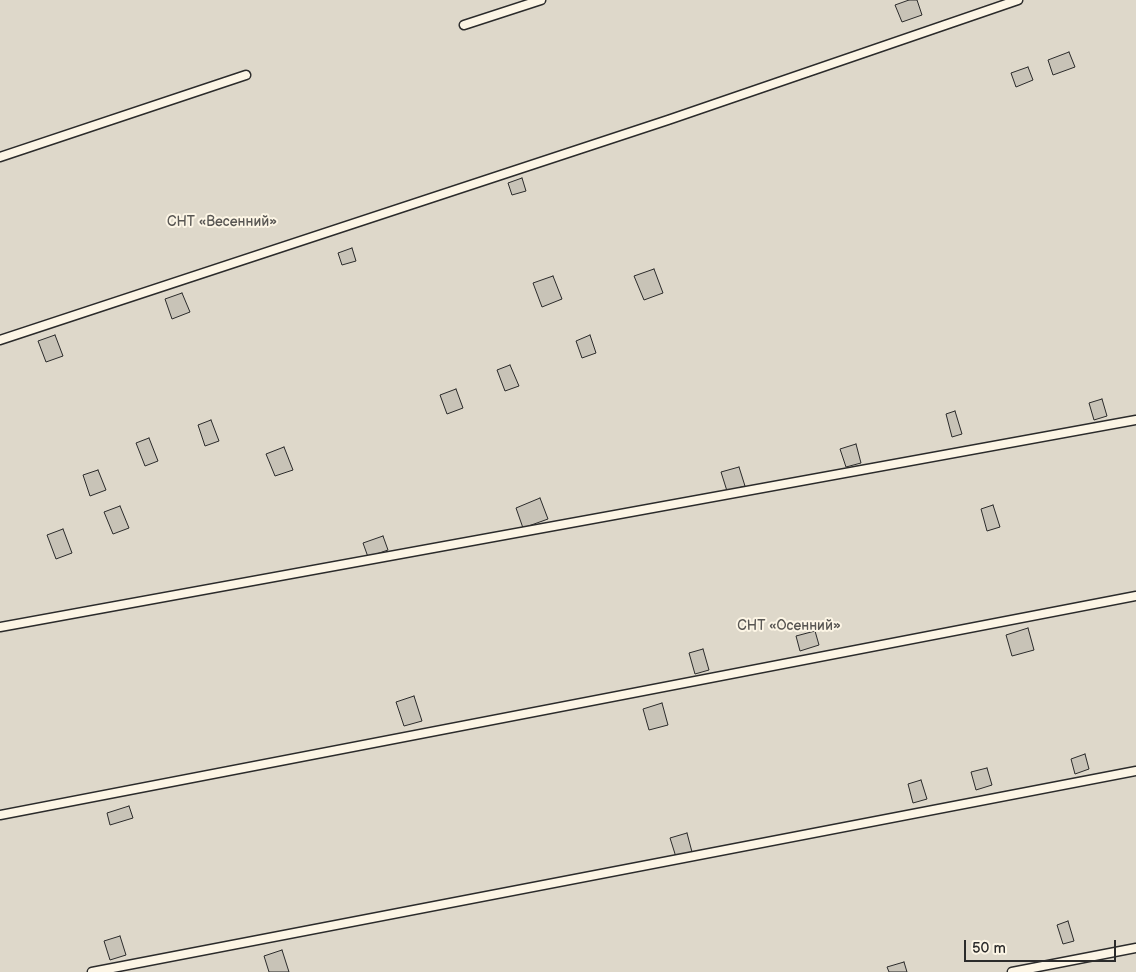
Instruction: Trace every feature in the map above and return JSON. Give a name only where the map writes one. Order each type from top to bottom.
[{"type":"lane","points":[[464,25],[541,0]]},
{"type":"lane","points":[[0,340],[668,120],[1018,0]]},
{"type":"lane","points":[[0,157],[246,75]]},
{"type":"lane","points":[[0,627],[1136,420]]},
{"type":"lane","points":[[0,815],[1136,596]]},
{"type":"lane","points":[[92,972],[1136,771]]},
{"type":"lane","points":[[1012,972],[1136,948]]},
{"type":"green space","name":"СНТ «Осенний»","points":[[0,0],[1136,0],[1136,972],[0,972]]},
{"type":"building","points":[[909,0],[917,0],[922,15],[902,22],[895,5]]},
{"type":"building","points":[[1069,52],[1075,67],[1053,75],[1048,60]]},
{"type":"building","points":[[1028,67],[1033,80],[1016,87],[1011,73]]},
{"type":"building","points":[[522,178],[526,191],[512,195],[508,183]]},
{"type":"building","points":[[352,248],[356,261],[342,265],[338,253]]},
{"type":"building","points":[[654,269],[663,293],[644,300],[634,276]]},
{"type":"building","points":[[553,276],[562,299],[542,307],[533,283]]},
{"type":"building","points":[[182,293],[190,312],[172,319],[165,299]]},
{"type":"building","points":[[55,335],[63,356],[46,362],[38,341]]},
{"type":"building","points":[[590,335],[596,353],[582,358],[576,341]]},
{"type":"building","points":[[510,365],[519,386],[505,391],[497,370]]},
{"type":"building","points":[[456,389],[463,408],[447,414],[440,395]]},
{"type":"building","points":[[1102,399],[1107,416],[1094,420],[1089,403]]},
{"type":"building","points":[[955,411],[962,434],[952,437],[946,414]]},
{"type":"building","points":[[211,420],[219,441],[205,446],[198,425]]},
{"type":"building","points":[[149,438],[158,461],[145,466],[136,443]]},
{"type":"building","points":[[856,444],[861,463],[846,467],[840,449]]},
{"type":"building","points":[[284,447],[293,470],[275,476],[266,454]]},
{"type":"building","points":[[739,467],[745,486],[727,491],[721,472]]},
{"type":"building","points":[[98,470],[106,490],[90,496],[83,475]]},
{"type":"building","points":[[540,498],[548,519],[523,528],[516,508]]},
{"type":"building","points":[[993,505],[1000,527],[987,531],[981,509]]},
{"type":"building","points":[[120,506],[129,528],[113,534],[104,512]]},
{"type":"building","points":[[63,529],[72,553],[56,559],[47,535]]},
{"type":"building","points":[[383,536],[388,550],[368,557],[363,543]]},
{"type":"building","points":[[1028,628],[1034,650],[1012,656],[1006,635]]},
{"type":"building","points":[[815,631],[819,645],[800,651],[796,636]]},
{"type":"building","points":[[703,649],[709,670],[695,674],[689,653]]},
{"type":"building","points":[[414,696],[422,721],[404,726],[396,702]]},
{"type":"building","points":[[662,703],[668,725],[649,730],[643,709]]},
{"type":"building","points":[[1085,754],[1089,769],[1075,774],[1071,759]]},
{"type":"building","points":[[987,768],[992,785],[976,790],[971,772]]},
{"type":"building","points":[[921,780],[927,799],[913,803],[908,784]]},
{"type":"building","points":[[129,806],[133,818],[110,825],[107,813]]},
{"type":"building","points":[[687,833],[692,852],[676,857],[670,838]]},
{"type":"building","points":[[1068,921],[1074,941],[1063,944],[1057,925]]},
{"type":"building","points":[[120,936],[126,955],[110,960],[104,941]]},
{"type":"building","points":[[282,950],[289,972],[269,972],[264,956]]},
{"type":"building","points":[[904,962],[907,972],[889,972],[887,967]]},
{"type":"park label","name":"СНТ «Весенний»","points":[[222,222]]}]
